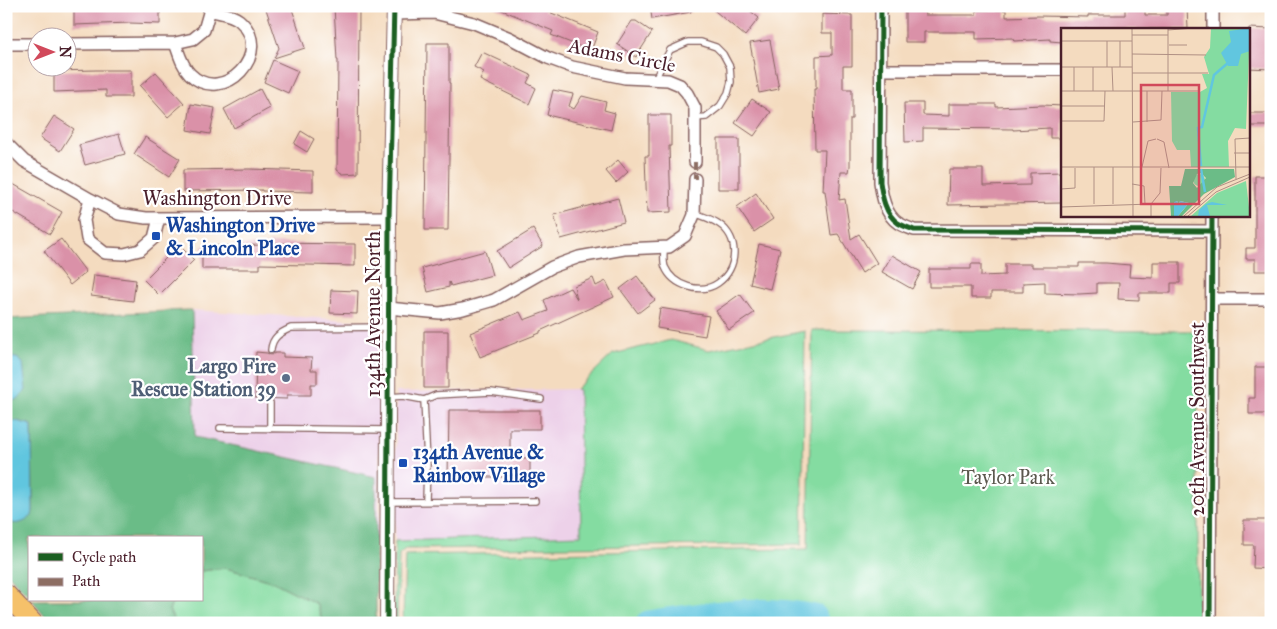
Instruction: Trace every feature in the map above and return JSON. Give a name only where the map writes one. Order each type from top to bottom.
[{"type":"main road","points":[[6,594],[33,623]]},
{"type":"street","points":[[881,6],[882,195],[887,210],[898,223],[914,230],[1212,231]]},
{"type":"street","points":[[1213,6],[1213,28]]},
{"type":"street","points":[[78,44],[175,43],[193,39],[204,30],[211,8],[237,18],[245,27],[250,37],[251,50],[247,65],[238,75],[231,80],[211,84],[200,81],[191,75],[184,67],[175,43]]},
{"type":"street","name":"Adams Circle","points":[[394,10],[434,13],[474,23],[510,38],[548,58],[572,67],[625,78],[668,80],[680,85],[687,93],[694,108],[695,162]]},
{"type":"street","name":"134th Avenue North","points":[[387,623],[389,217],[394,10]]},
{"type":"street","points":[[6,44],[28,44]]},
{"type":"street","points":[[880,70],[1061,70]]},
{"type":"street","name":"Washington Drive","points":[[6,143],[24,161],[119,214],[146,218],[389,217]]},
{"type":"street","points":[[388,308],[440,313],[463,309],[494,300],[552,267],[578,257],[624,249],[669,247],[685,236],[694,213],[695,179]]},
{"type":"street","points":[[90,199],[84,220],[87,239],[105,253],[124,254],[140,250],[154,238],[159,218]]},
{"type":"street","name":"20th Avenue Southwest","points":[[1210,623],[1212,216]]},
{"type":"street","points":[[1212,299],[1271,298]]},
{"type":"lane","points":[[655,79],[670,50],[688,42],[701,42],[716,46],[730,67],[731,82],[728,93],[720,106],[706,117],[694,118]]},
{"type":"lane","points":[[664,248],[665,266],[673,279],[683,285],[709,288],[717,284],[728,274],[735,247],[729,234],[719,224],[694,213]]},
{"type":"lane","points":[[271,350],[274,338],[291,328],[388,327]]},
{"type":"lane","points":[[388,397],[404,396],[424,400],[436,395],[491,392],[541,399]]},
{"type":"lane","points":[[424,400],[427,462],[426,501]]},
{"type":"lane","points":[[270,403],[270,429]]},
{"type":"lane","points":[[220,428],[388,430]]},
{"type":"lane","points":[[387,502],[535,501]]},
{"type":"shaded area","points":[[192,310],[380,322],[379,541],[376,541],[376,477],[194,437]]},
{"type":"shaded area","points":[[579,389],[581,535],[395,541],[396,392]]},
{"type":"green space","points":[[192,310],[195,437],[376,477],[376,623],[323,623],[317,604],[274,582],[226,568],[202,571],[202,536],[28,536],[28,595],[6,572],[6,521],[13,524],[32,516],[33,511],[32,425],[17,421],[6,423],[6,404],[18,399],[17,358],[6,357],[6,319]]},
{"type":"green space","name":"Taylor Park","points":[[812,330],[1198,331],[1198,623],[403,623],[405,555],[808,549]]},
{"type":"green space","points":[[805,331],[802,544],[405,549],[399,554],[397,623],[394,623],[395,541],[581,535],[579,390],[576,389],[613,354],[671,340],[709,350]]},
{"type":"green space","points":[[226,568],[274,582],[317,604],[323,623],[175,623],[169,610],[173,602],[202,602],[202,571]]},
{"type":"green space","points":[[34,602],[173,602],[169,610],[175,623],[51,623]]},
{"type":"water","points":[[6,357],[17,358],[23,363],[26,390],[18,399],[6,404]]},
{"type":"water","points":[[17,421],[32,425],[33,511],[32,516],[23,522],[10,523],[6,521],[6,423]]},
{"type":"building","points":[[74,6],[160,6],[160,24],[74,25]]},
{"type":"building","points":[[265,6],[291,6],[305,48],[274,58],[279,48]]},
{"type":"building","points":[[334,6],[359,6],[358,173],[343,174],[337,170],[338,60]]},
{"type":"building","points":[[492,6],[546,6],[544,10],[598,32],[591,51],[551,35],[553,31]]},
{"type":"building","points":[[650,6],[690,6],[691,12],[652,19]]},
{"type":"building","points":[[709,6],[744,6],[759,18],[745,36]]},
{"type":"building","points":[[1125,6],[1145,6],[1145,15],[1167,15],[1167,7],[1187,7],[1188,28],[1061,28],[1061,42],[1050,41],[1050,39],[1014,41],[1013,38],[976,39],[976,32],[924,32],[924,42],[905,42],[905,8],[925,8],[925,15],[976,15],[976,10],[1006,10],[1006,17],[1125,15]]},
{"type":"building","points":[[822,14],[852,15],[852,66],[843,66],[843,89],[852,89],[850,166],[849,172],[841,172],[839,200],[845,199],[851,239],[859,234],[877,263],[862,273],[838,234],[831,235],[825,191],[823,191],[825,150],[815,150],[814,89],[816,89],[816,56],[832,55],[832,33],[822,33]]},
{"type":"building","points":[[632,21],[636,21],[652,32],[636,57],[617,44]]},
{"type":"building","points":[[1250,28],[1271,29],[1271,69],[1250,68]]},
{"type":"building","points":[[770,40],[779,89],[759,93],[750,43]]},
{"type":"building","points":[[427,43],[449,43],[448,230],[425,230]]},
{"type":"building","points":[[482,52],[531,75],[527,83],[536,88],[529,104],[480,80],[484,72],[474,67]]},
{"type":"building","points":[[273,60],[298,71],[288,93],[264,82]]},
{"type":"building","points":[[78,70],[131,70],[131,97],[106,97],[106,90],[54,92],[54,78],[78,78]]},
{"type":"building","points":[[156,72],[184,103],[168,117],[140,86]]},
{"type":"building","points":[[260,89],[270,108],[234,128],[224,109]]},
{"type":"building","points":[[553,90],[573,94],[569,106],[574,109],[582,96],[606,102],[604,110],[615,113],[611,130],[547,115]]},
{"type":"building","points":[[752,99],[771,112],[754,136],[735,123]]},
{"type":"building","points":[[904,103],[923,103],[923,115],[949,116],[949,104],[996,104],[996,107],[1061,106],[1061,138],[1050,138],[1050,128],[1013,130],[923,128],[923,141],[905,142]]},
{"type":"building","points":[[191,104],[215,108],[210,134],[187,130]]},
{"type":"building","points":[[1250,113],[1271,113],[1271,126],[1250,126]]},
{"type":"building","points":[[649,115],[671,115],[671,146],[669,146],[671,212],[647,213],[645,156],[649,156]]},
{"type":"building","points":[[54,116],[74,129],[60,151],[40,138]]},
{"type":"building","points":[[301,131],[314,139],[307,152],[294,144]]},
{"type":"building","points":[[119,134],[125,154],[85,165],[79,145]]},
{"type":"building","points":[[145,137],[180,159],[169,177],[134,154]]},
{"type":"building","points":[[718,139],[739,139],[739,189],[718,189]]},
{"type":"building","points":[[618,160],[628,172],[616,183],[606,171]]},
{"type":"building","points":[[249,169],[313,171],[313,192],[262,190],[183,191],[183,170]]},
{"type":"building","points":[[949,169],[983,169],[983,186],[1030,185],[1030,173],[1061,172],[1061,203],[948,205]]},
{"type":"building","points":[[1255,176],[1271,176],[1271,271],[1255,271],[1255,259],[1246,259],[1246,248],[1255,248]]},
{"type":"building","points":[[6,180],[62,212],[50,234],[6,208]]},
{"type":"building","points":[[756,193],[773,219],[754,232],[737,207]]},
{"type":"building","points":[[618,198],[624,222],[561,239],[554,215]]},
{"type":"building","points":[[533,229],[543,246],[508,268],[497,251]]},
{"type":"building","points":[[61,239],[86,272],[70,285],[44,251]]},
{"type":"building","points":[[269,243],[355,244],[355,266],[260,264],[260,269],[202,269],[202,246],[269,245]]},
{"type":"building","points":[[759,244],[780,249],[770,289],[750,284]]},
{"type":"building","points":[[179,245],[194,260],[159,295],[144,280]]},
{"type":"building","points":[[485,251],[492,275],[451,286],[449,282],[449,287],[428,292],[422,268]]},
{"type":"building","points":[[892,255],[921,272],[912,289],[882,272]]},
{"type":"building","points":[[1153,262],[1180,262],[1180,283],[1171,283],[1171,293],[1139,293],[1139,300],[1118,299],[1119,283],[1097,283],[1097,293],[1079,294],[1045,293],[1045,282],[1023,283],[1023,292],[991,292],[991,298],[971,298],[971,287],[929,287],[929,269],[971,269],[971,264],[981,264],[981,276],[1005,275],[1005,264],[1032,264],[1032,267],[1079,267],[1079,263],[1106,263],[1130,265],[1129,277],[1153,278]]},
{"type":"building","points":[[94,275],[136,280],[133,301],[91,296]]},
{"type":"building","points":[[637,276],[655,300],[638,313],[620,289]]},
{"type":"building","points":[[593,278],[596,286],[606,281],[614,297],[540,331],[540,333],[480,357],[470,333],[520,312],[524,320],[548,311],[544,300],[570,288],[577,299],[574,286]]},
{"type":"building","points":[[331,290],[358,291],[357,314],[330,313]]},
{"type":"building","points":[[740,294],[754,313],[729,330],[716,311]]},
{"type":"building","points":[[660,308],[709,316],[705,336],[657,328]]},
{"type":"building","points":[[424,331],[448,331],[448,388],[424,388]]},
{"type":"building","name":"Largo Fire Rescue Station 39","points":[[256,352],[271,355],[283,353],[283,357],[312,358],[311,370],[317,370],[317,384],[311,384],[311,395],[287,395],[287,399],[255,398]]},
{"type":"building","points":[[1255,367],[1271,367],[1271,414],[1249,414],[1249,398],[1255,398]]},
{"type":"building","points":[[449,410],[540,410],[540,429],[510,429],[510,458],[530,458],[530,477],[448,477]]},
{"type":"building","points":[[1244,520],[1271,520],[1271,569],[1253,568],[1254,545],[1244,545]]},
{"type":"waterway","points":[[648,623],[711,614],[752,611],[794,613],[815,617],[816,623]]},
{"type":"marked path","points":[[695,162],[695,179]]},
{"type":"cycle path","points":[[387,623],[389,217],[394,6]]},
{"type":"cycle path","points":[[881,6],[880,182],[887,210],[898,223],[914,230],[1212,231]]},
{"type":"cycle path","points":[[1210,623],[1212,216]]},
{"type":"place","name":"Washington Drive & Lincoln Place","points":[[156,236]]},
{"type":"place","name":"Largo Fire Rescue Station 39","points":[[286,378]]},
{"type":"place","name":"134th Avenue & Rainbow Village","points":[[403,463]]}]
